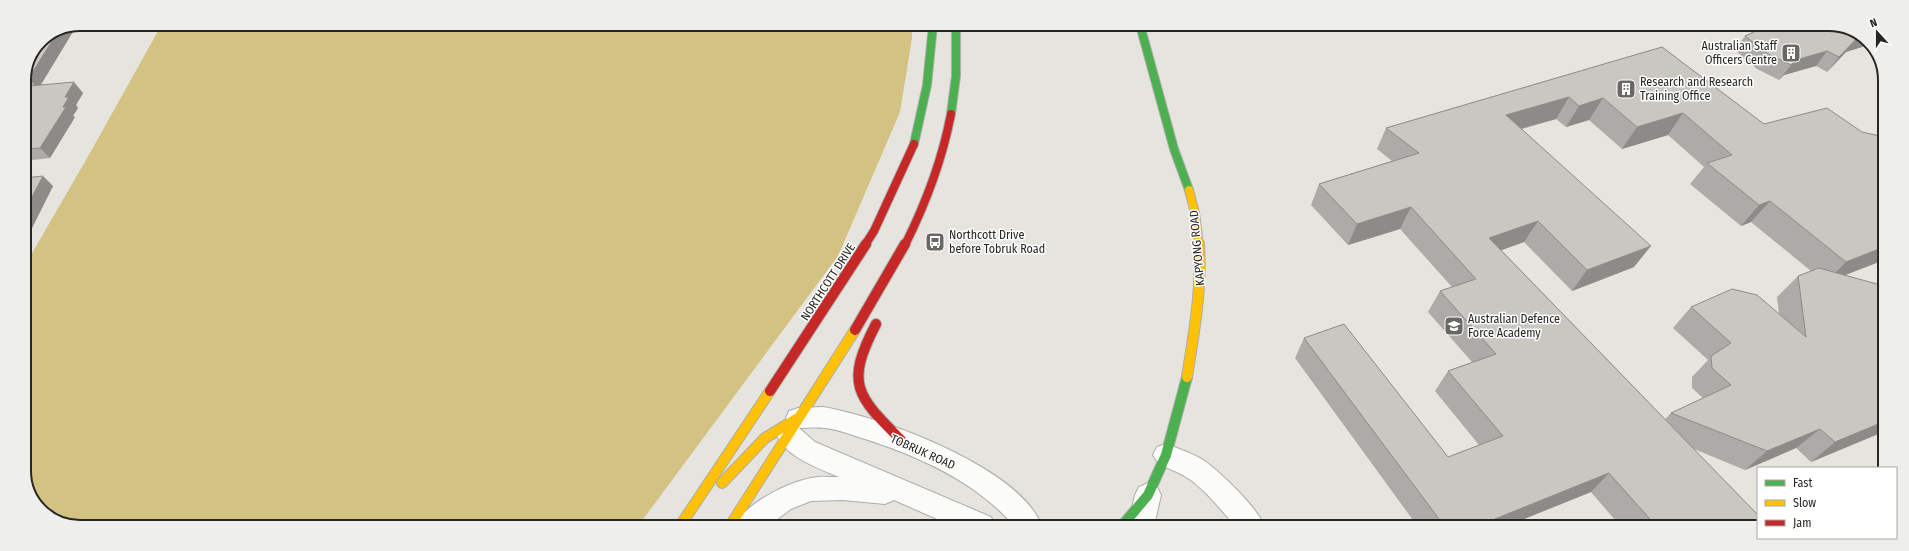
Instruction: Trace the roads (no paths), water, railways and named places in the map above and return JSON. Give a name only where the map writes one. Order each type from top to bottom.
[{"type":"street","name":"NORTHCOTT DRIVE","points":[[684,520],[874,231],[914,144],[926,102],[931,63],[933,31]]},
{"type":"street","points":[[733,520],[787,424],[877,296],[899,258],[922,211],[945,146],[956,85],[956,31]]},
{"type":"street","name":"KAPYONG ROAD","points":[[1142,31],[1174,149],[1192,199],[1198,233],[1201,280],[1200,305],[1187,380],[1166,455],[1148,495],[1142,520]]},
{"type":"street","points":[[945,146],[946,170]]},
{"type":"street","points":[[880,316],[861,349],[857,365],[857,380],[860,390],[870,408],[901,440]]},
{"type":"street","points":[[776,398],[782,372]]},
{"type":"street","name":"TOBRUK ROAD","points":[[787,424],[823,417],[901,440],[948,461],[977,478],[1012,505],[1025,520]]},
{"type":"street","points":[[787,424],[806,450],[821,458],[968,520]]},
{"type":"street","points":[[689,512],[723,482],[758,442],[787,424]]},
{"type":"street","points":[[1166,455],[1196,469],[1225,496],[1246,520]]},
{"type":"street","points":[[755,520],[774,504],[793,494],[807,490],[844,488],[908,494]]},
{"type":"street","name":"KAPYONG ROAD","points":[[1127,520],[1148,495]]},
{"type":"place","name":"Australian Staff Officers Centre","points":[[1791,53]]},
{"type":"place","name":"Research and Research Training Office","points":[[1626,89]]},
{"type":"place","name":"Northcott Drive before Tobruk Road","points":[[935,242]]},
{"type":"place","name":"Australian Defence Force Academy","points":[[1454,326]]}]
